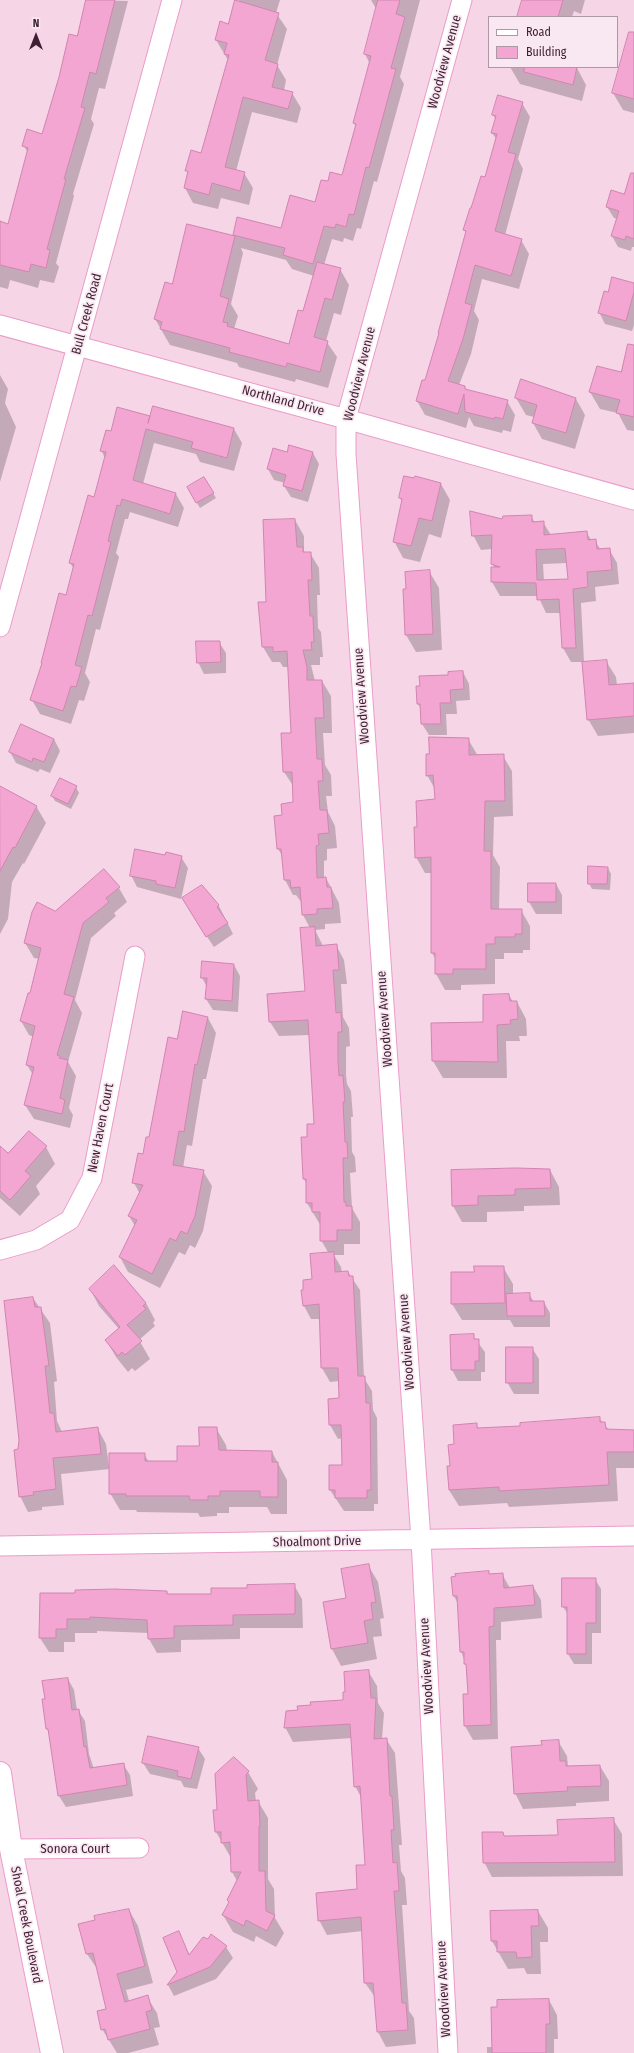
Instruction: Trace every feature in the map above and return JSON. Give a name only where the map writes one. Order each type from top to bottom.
[{"type":"street","name":"Bull Creek Road","points":[[0,627],[172,0]]},
{"type":"street","name":"Woodview Avenue","points":[[448,2053],[420,1540],[346,454],[346,419],[462,0]]},
{"type":"street","name":"Northland Drive","points":[[0,325],[78,345],[634,500]]},
{"type":"street","name":"New Haven Court","points":[[0,1250],[36,1240],[70,1220],[92,1178],[135,956]]},
{"type":"street","name":"Shoalmont Drive","points":[[0,1546],[634,1536]]},
{"type":"street","name":"Shoal Creek Boulevard","points":[[0,1773],[11,1849],[52,2053]]},
{"type":"street","name":"Sonora Court","points":[[11,1849],[138,1848]]},
{"type":"building","points":[[86,0],[115,0],[96,74],[90,72],[81,107],[85,108],[64,179],[66,179],[47,249],[50,250],[46,268],[31,264],[29,272],[0,265],[0,221],[8,224],[28,148],[22,146],[27,129],[42,134],[59,77],[69,34],[77,36]]},
{"type":"building","points":[[235,0],[279,13],[265,60],[278,64],[272,87],[293,92],[288,109],[243,97],[225,167],[245,172],[240,191],[212,183],[209,195],[184,188],[188,171],[185,171],[191,150],[201,153],[229,55],[224,54],[227,43],[215,40],[220,21],[228,24]]},
{"type":"building","points":[[378,0],[400,0],[396,14],[405,17],[391,68],[396,69],[369,168],[366,167],[354,215],[349,214],[346,227],[336,224],[335,228],[324,226],[313,264],[283,255],[285,248],[233,235],[237,217],[281,228],[290,195],[315,202],[321,180],[328,181],[330,172],[342,175],[356,124],[353,123],[371,56],[364,54]]},
{"type":"building","points":[[522,0],[563,0],[558,16],[517,16]]},
{"type":"building","points":[[629,32],[634,32],[634,99],[612,93]]},
{"type":"building","points":[[525,68],[577,68],[573,85],[524,72]]},
{"type":"building","points":[[498,95],[523,102],[508,152],[516,154],[495,231],[522,239],[511,276],[475,265],[465,303],[472,305],[463,339],[448,381],[465,386],[465,389],[508,400],[503,419],[495,417],[494,419],[465,412],[464,394],[458,414],[416,401],[422,380],[425,380],[439,333],[466,231],[463,230],[481,176],[485,177],[497,134],[491,133],[496,116],[492,115]]},
{"type":"building","points":[[631,173],[634,173],[634,239],[626,236],[625,240],[611,236],[619,211],[606,207],[611,190],[624,194]]},
{"type":"building","points":[[187,224],[235,236],[220,296],[229,299],[223,322],[228,323],[227,326],[289,344],[298,310],[303,311],[317,262],[341,268],[332,300],[325,298],[314,337],[328,341],[320,372],[287,363],[286,367],[229,352],[230,348],[160,329],[162,322],[154,319],[165,282],[172,284]]},
{"type":"building","points":[[612,277],[634,283],[634,292],[626,321],[598,313],[604,291],[608,292]]},
{"type":"building","points":[[628,344],[634,345],[634,417],[616,413],[620,400],[589,392],[597,366],[621,372]]},
{"type":"building","points":[[521,379],[576,398],[566,433],[532,423],[537,405],[515,398]]},
{"type":"building","points":[[153,406],[234,428],[227,458],[191,448],[193,442],[146,429],[133,480],[176,493],[170,514],[122,499],[120,506],[117,505],[108,541],[111,542],[92,616],[88,615],[75,665],[82,667],[76,687],[71,686],[63,711],[30,700],[42,663],[59,593],[66,595],[74,564],[69,563],[88,495],[94,497],[106,452],[100,451],[106,430],[111,431],[117,407],[150,416],[148,423]]},
{"type":"building","points":[[289,445],[313,452],[302,491],[283,486],[286,475],[267,469],[273,448],[287,452]]},
{"type":"building","points":[[404,476],[414,478],[415,476],[441,483],[432,521],[419,518],[411,546],[393,542],[402,499],[399,498]]},
{"type":"building","points":[[204,477],[214,493],[196,503],[187,487]]},
{"type":"building","points":[[470,511],[502,519],[503,516],[532,515],[532,522],[544,521],[544,535],[587,531],[588,540],[596,539],[597,549],[610,548],[612,570],[587,572],[588,587],[573,589],[576,648],[562,648],[559,599],[537,600],[536,583],[491,582],[491,567],[500,567],[491,564],[492,535],[472,536]],"holes":[[[565,549],[568,579],[537,580],[536,550]]]},
{"type":"building","points":[[295,519],[297,547],[303,547],[303,552],[311,552],[312,580],[308,580],[310,616],[313,616],[314,642],[311,642],[312,650],[303,650],[307,667],[307,680],[322,680],[324,718],[315,718],[317,759],[322,759],[323,781],[318,781],[320,810],[327,810],[329,833],[318,834],[319,845],[316,846],[317,878],[326,877],[327,887],[331,887],[333,908],[317,909],[317,914],[302,915],[300,887],[291,888],[290,880],[284,880],[281,849],[277,849],[274,816],[282,815],[281,804],[293,802],[292,772],[283,772],[281,733],[291,733],[287,651],[273,652],[273,647],[262,647],[258,602],[266,602],[263,520]]},
{"type":"building","points":[[430,570],[433,634],[405,635],[403,589],[406,589],[405,572]]},
{"type":"building","points":[[196,641],[220,641],[221,662],[197,663]]},
{"type":"building","points":[[607,660],[609,685],[634,683],[634,716],[587,720],[582,662]]},
{"type":"building","points":[[463,671],[464,689],[450,690],[451,703],[440,703],[441,724],[421,724],[420,704],[417,704],[416,686],[420,686],[419,676],[448,675],[448,672]]},
{"type":"building","points":[[21,724],[54,739],[44,762],[33,758],[32,762],[9,752]]},
{"type":"building","points":[[429,737],[469,738],[469,755],[504,754],[505,801],[485,801],[484,851],[491,851],[491,909],[522,909],[522,934],[515,934],[515,937],[495,937],[495,944],[486,944],[486,969],[453,969],[453,974],[435,974],[435,953],[431,953],[431,857],[415,858],[414,827],[417,827],[416,801],[435,799],[433,775],[426,776],[426,754],[429,754]]},
{"type":"building","points":[[60,778],[77,786],[68,804],[51,796]]},
{"type":"building","points":[[0,786],[37,806],[15,848],[13,847],[0,871]]},
{"type":"building","points":[[135,849],[165,855],[166,852],[182,856],[175,888],[156,884],[156,881],[130,876]]},
{"type":"building","points":[[588,866],[608,867],[607,884],[588,884]]},
{"type":"building","points":[[104,869],[120,887],[106,898],[109,902],[83,923],[64,994],[74,997],[57,1055],[60,1056],[59,1058],[68,1060],[60,1098],[65,1100],[62,1114],[24,1105],[34,1067],[26,1065],[35,1026],[20,1021],[28,993],[30,993],[41,948],[24,943],[32,912],[37,902],[55,911]]},
{"type":"building","points":[[528,883],[556,883],[556,902],[528,902]]},
{"type":"building","points":[[202,885],[219,905],[217,907],[228,923],[206,937],[182,898]]},
{"type":"building","points":[[315,927],[316,946],[337,944],[339,970],[333,970],[336,1013],[341,1012],[342,1032],[338,1032],[338,1060],[339,1076],[343,1075],[345,1142],[347,1142],[348,1158],[343,1158],[344,1202],[346,1202],[346,1206],[352,1206],[352,1230],[337,1230],[337,1241],[320,1241],[320,1212],[312,1212],[312,1203],[306,1203],[306,1179],[303,1179],[301,1137],[307,1137],[307,1124],[314,1124],[308,1020],[269,1022],[267,994],[305,991],[300,928]]},
{"type":"building","points":[[202,961],[234,964],[232,1001],[205,999],[207,978],[201,978]]},
{"type":"building","points":[[509,994],[510,1001],[517,1001],[518,1019],[510,1020],[511,1024],[497,1025],[498,1062],[432,1061],[431,1023],[483,1022],[483,995]]},
{"type":"building","points":[[183,1011],[208,1017],[197,1065],[195,1064],[184,1132],[179,1131],[173,1165],[204,1170],[195,1216],[187,1234],[181,1231],[176,1241],[170,1238],[152,1274],[119,1257],[137,1220],[128,1216],[143,1185],[132,1183],[138,1153],[143,1154],[146,1137],[149,1137],[168,1037],[177,1039]]},
{"type":"building","points":[[29,1131],[47,1146],[25,1171],[31,1176],[10,1200],[0,1191],[0,1146],[8,1153]]},
{"type":"building","points":[[516,1168],[550,1169],[551,1188],[515,1189],[515,1195],[478,1196],[478,1205],[452,1206],[451,1170]]},
{"type":"building","points":[[334,1252],[335,1272],[348,1271],[349,1276],[353,1276],[358,1376],[365,1376],[366,1403],[370,1403],[371,1490],[367,1490],[367,1498],[335,1498],[335,1490],[329,1490],[329,1465],[342,1465],[341,1425],[329,1425],[328,1399],[339,1398],[338,1368],[321,1368],[319,1304],[303,1306],[301,1290],[303,1290],[303,1280],[312,1279],[310,1254]]},
{"type":"building","points":[[114,1265],[146,1303],[143,1306],[146,1309],[127,1325],[142,1341],[125,1355],[122,1352],[118,1356],[105,1340],[120,1327],[89,1289]]},
{"type":"building","points":[[474,1266],[504,1266],[505,1303],[451,1304],[451,1272],[474,1272]]},
{"type":"building","points":[[530,1293],[530,1301],[544,1301],[545,1316],[507,1316],[506,1294]]},
{"type":"building","points":[[33,1297],[35,1307],[41,1307],[49,1366],[45,1366],[50,1413],[54,1413],[56,1432],[98,1427],[101,1454],[53,1458],[56,1489],[33,1492],[34,1495],[19,1497],[14,1450],[18,1449],[19,1440],[4,1301]]},
{"type":"building","points":[[474,1334],[474,1339],[479,1339],[479,1361],[475,1361],[475,1370],[451,1370],[450,1335]]},
{"type":"building","points":[[506,1347],[533,1347],[533,1383],[506,1383]]},
{"type":"building","points":[[600,1417],[600,1422],[605,1422],[606,1429],[634,1430],[634,1452],[607,1452],[609,1485],[499,1491],[499,1487],[449,1490],[447,1466],[450,1466],[448,1445],[454,1444],[453,1425],[477,1423],[477,1428],[520,1426],[520,1423]]},
{"type":"building","points":[[199,1427],[217,1427],[219,1450],[272,1451],[272,1462],[278,1462],[278,1497],[260,1497],[260,1491],[220,1491],[220,1496],[208,1496],[208,1500],[190,1500],[189,1496],[126,1496],[126,1494],[109,1494],[109,1453],[145,1453],[145,1461],[177,1461],[177,1446],[199,1446]]},
{"type":"building","points":[[369,1564],[376,1602],[371,1603],[373,1619],[364,1621],[368,1643],[331,1649],[323,1602],[346,1598],[341,1569]]},
{"type":"building","points":[[489,1571],[489,1574],[503,1573],[504,1588],[533,1585],[535,1605],[494,1608],[494,1626],[489,1627],[491,1725],[464,1726],[463,1694],[468,1694],[466,1664],[464,1664],[464,1652],[460,1652],[457,1596],[453,1596],[451,1577],[456,1576],[455,1574]]},
{"type":"building","points":[[562,1578],[596,1578],[596,1623],[586,1623],[586,1654],[567,1654],[567,1607],[562,1607]]},
{"type":"building","points":[[295,1584],[295,1614],[233,1615],[233,1625],[174,1626],[174,1638],[148,1639],[147,1620],[90,1617],[90,1619],[67,1619],[67,1629],[56,1629],[56,1638],[39,1638],[40,1593],[75,1593],[75,1590],[115,1589],[167,1591],[167,1594],[211,1594],[211,1588],[247,1588],[247,1585]]},
{"type":"building","points":[[369,1670],[371,1698],[376,1698],[374,1739],[387,1738],[390,1796],[392,1796],[394,1830],[391,1830],[393,1863],[397,1862],[399,1891],[394,1891],[402,2003],[406,2003],[408,2030],[377,2032],[373,1983],[364,1983],[361,1917],[318,1921],[316,1893],[357,1889],[356,1865],[365,1865],[360,1786],[354,1787],[350,1724],[284,1728],[286,1711],[298,1710],[297,1706],[311,1705],[310,1702],[343,1700],[343,1692],[345,1692],[344,1672]]},
{"type":"building","points":[[68,1678],[72,1710],[79,1709],[84,1747],[86,1746],[90,1768],[124,1763],[127,1785],[58,1796],[48,1729],[46,1729],[42,1699],[45,1699],[42,1681]]},
{"type":"building","points":[[148,1736],[199,1747],[191,1779],[177,1776],[178,1771],[142,1763]]},
{"type":"building","points":[[559,1740],[560,1761],[566,1761],[566,1766],[600,1765],[601,1786],[567,1787],[568,1791],[514,1794],[511,1747],[542,1745],[541,1741]]},
{"type":"building","points":[[234,1757],[249,1771],[246,1775],[248,1801],[259,1800],[259,1871],[265,1871],[266,1911],[275,1915],[267,1931],[246,1920],[244,1926],[222,1915],[229,1902],[227,1900],[241,1872],[231,1872],[230,1842],[221,1843],[221,1832],[215,1832],[213,1810],[217,1810],[215,1774]]},
{"type":"building","points":[[614,1818],[615,1862],[483,1863],[482,1832],[503,1832],[504,1836],[558,1835],[557,1820]]},
{"type":"building","points":[[129,1909],[145,1966],[117,1974],[125,2002],[148,1995],[152,2010],[146,2012],[150,2029],[108,2040],[105,2029],[101,2030],[97,2011],[106,2009],[93,1953],[86,1954],[78,1924],[95,1920],[94,1916]]},
{"type":"building","points":[[538,1910],[539,1926],[531,1926],[532,1957],[517,1958],[516,1952],[497,1952],[497,1941],[491,1941],[490,1911]]},
{"type":"building","points":[[179,1931],[189,1955],[203,1937],[208,1939],[211,1934],[227,1946],[210,1967],[167,1985],[177,1972],[163,1938]]},
{"type":"building","points":[[549,1999],[550,2024],[546,2024],[546,2053],[492,2053],[491,2007],[497,2007],[497,2000]]}]
